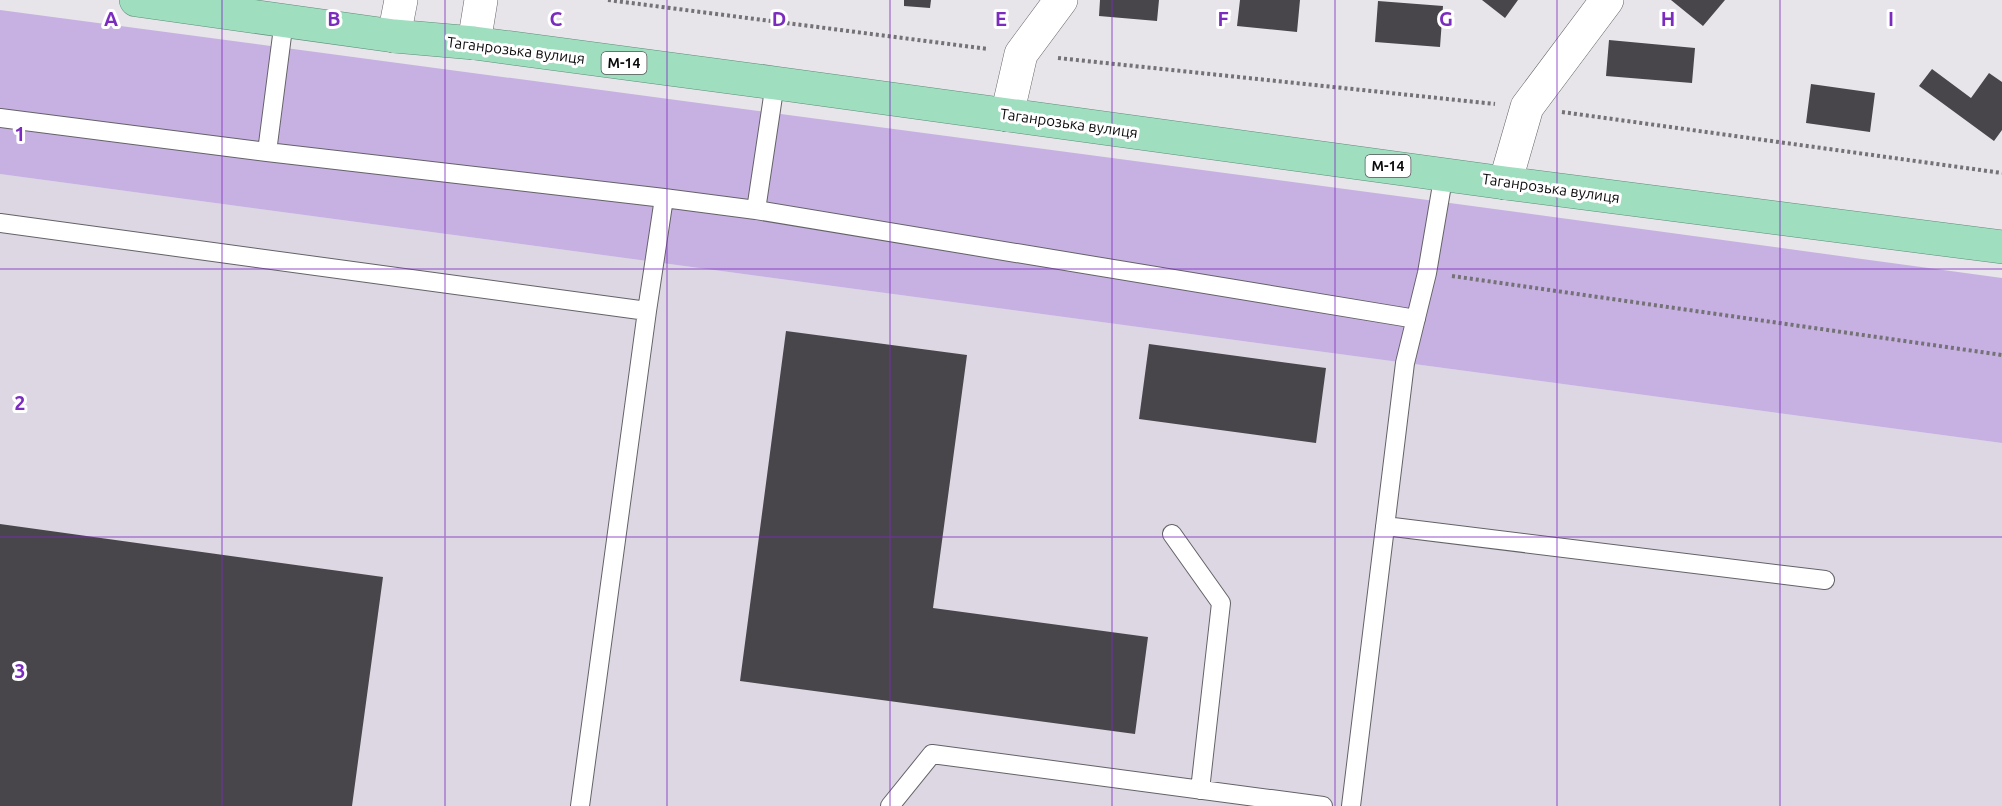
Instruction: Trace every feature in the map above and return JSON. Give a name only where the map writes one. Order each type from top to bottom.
[{"type":"highway","name":"Таганрозька вулиця","points":[[136,0],[394,36],[474,43],[1505,183],[2002,247]]},
{"type":"street","points":[[394,36],[401,0]]},
{"type":"street","points":[[474,43],[481,0]]},
{"type":"street","points":[[1007,115],[1021,54],[1060,0]]},
{"type":"street","points":[[1505,183],[1527,107],[1607,0]]},
{"type":"lane","points":[[267,152],[284,20]]},
{"type":"lane","points":[[756,210],[775,83]]},
{"type":"lane","points":[[0,118],[756,210],[1416,319]]},
{"type":"lane","points":[[1351,806],[1405,363],[1427,273],[1444,173]]},
{"type":"lane","points":[[580,806],[646,311],[664,198]]},
{"type":"lane","points":[[0,223],[646,311]]},
{"type":"lane","points":[[1385,526],[1825,580]]},
{"type":"lane","points":[[1172,534],[1221,603],[1200,790]]},
{"type":"lane","points":[[890,806],[932,754],[1323,806]]},
{"type":"path","points":[[608,0],[1021,54],[1527,107],[2002,173]]},
{"type":"path","points":[[1427,273],[2002,355]]},
{"type":"shaded area","points":[[0,10],[2002,278],[2002,443],[0,174]]},
{"type":"shaded area","points":[[0,174],[2002,443],[2002,806],[0,806]]},
{"type":"building","points":[[904,0],[931,0],[930,8],[904,6]]},
{"type":"building","points":[[1100,0],[1159,0],[1157,21],[1099,16]]},
{"type":"building","points":[[1240,0],[1300,0],[1297,32],[1237,26]]},
{"type":"building","points":[[1482,0],[1518,0],[1505,18]]},
{"type":"building","points":[[1671,0],[1725,0],[1703,26]]},
{"type":"building","points":[[1378,1],[1443,6],[1440,47],[1375,42]]},
{"type":"building","points":[[1609,40],[1695,48],[1692,83],[1606,76]]},
{"type":"building","points":[[1932,69],[1971,98],[1989,73],[2002,82],[2002,130],[1994,141],[1919,86]]},
{"type":"building","points":[[1811,84],[1875,93],[1870,132],[1806,123]]},
{"type":"building","points":[[786,331],[967,355],[933,608],[1148,637],[1135,734],[740,681]]},
{"type":"building","points":[[1149,344],[1326,368],[1316,443],[1139,419]]},
{"type":"building","points":[[0,524],[383,577],[352,806],[0,806]]}]
